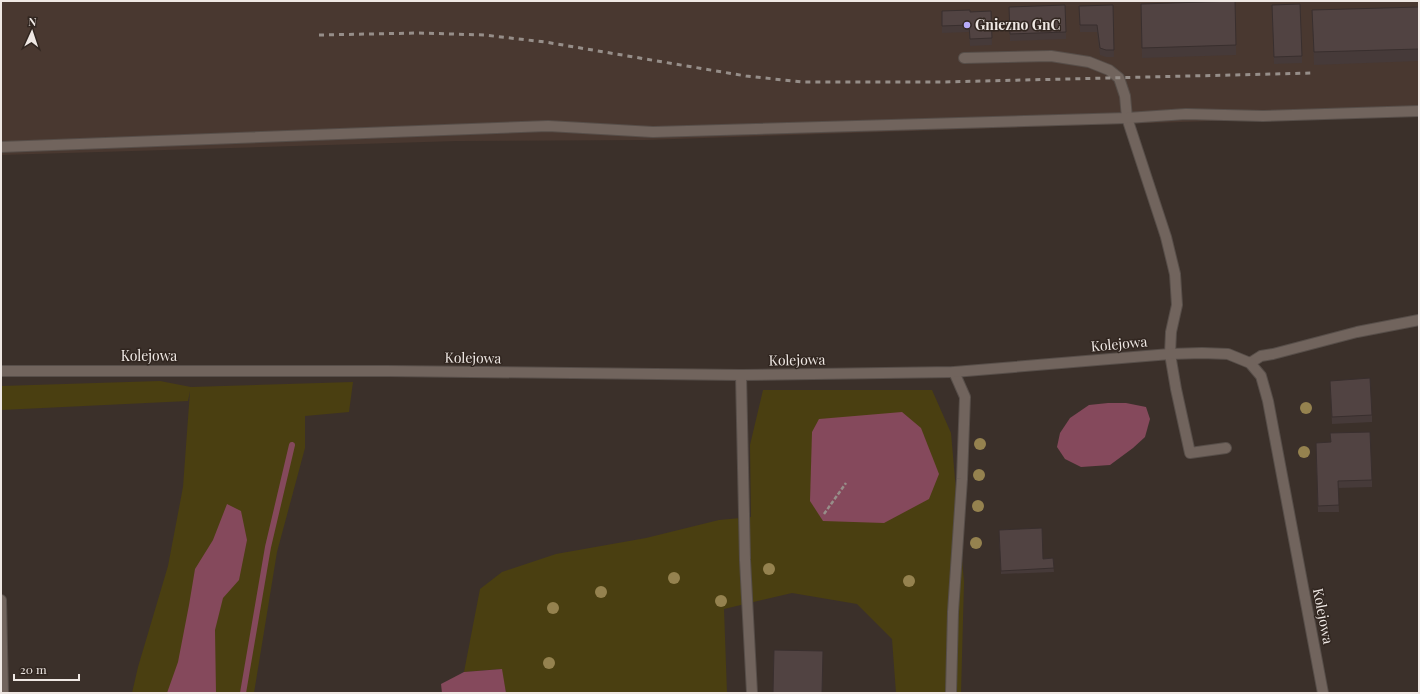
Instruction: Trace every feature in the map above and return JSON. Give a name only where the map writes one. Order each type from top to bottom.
[{"type":"street","points":[[964,58],[1051,56],[1089,62],[1110,70],[1119,78],[1125,96],[1127,118],[1166,237],[1175,274],[1177,305],[1171,332],[1170,354],[1190,453],[1226,448]]},
{"type":"street","points":[[1,147],[548,126],[653,132],[1127,118],[1186,114],[1263,116],[1419,111]]},
{"type":"street","points":[[1250,363],[1261,356],[1357,332],[1419,320]]},
{"type":"street","name":"Kolejowa","points":[[1,370],[389,371],[741,375],[954,372],[1170,354],[1228,354],[1250,363],[1261,376],[1268,401],[1323,693]]},
{"type":"street","points":[[951,693],[953,612],[962,479],[965,396],[954,372]]},
{"type":"street","points":[[741,375],[745,560],[752,693]]},
{"type":"street","points":[[1,600],[3,693]]},
{"type":"path","points":[[824,514],[846,483]]},
{"type":"shaded area","points":[[1,1],[1419,1],[1419,114],[645,140],[458,141],[1,155]]},
{"type":"shaded area","points":[[160,381],[191,387],[353,382],[349,412],[305,416],[305,448],[277,552],[254,693],[132,693],[138,667],[168,566],[183,487],[190,391],[188,401],[1,410],[1,386]]},
{"type":"shaded area","points":[[763,390],[932,390],[951,433],[964,582],[961,693],[896,693],[892,639],[857,604],[792,593],[724,609],[727,693],[506,693],[501,669],[464,672],[480,589],[502,572],[556,554],[646,538],[719,520],[751,517],[750,445]]},
{"type":"shaded area","points":[[1126,403],[1146,407],[1150,419],[1145,437],[1110,465],[1081,467],[1065,459],[1057,447],[1060,433],[1070,418],[1089,405]]},
{"type":"shaded area","points":[[902,412],[921,428],[939,474],[929,499],[884,523],[823,521],[810,501],[812,432],[819,419]]},
{"type":"shaded area","points":[[227,504],[241,511],[247,540],[239,580],[223,598],[215,630],[216,693],[167,693],[178,662],[195,569],[213,540]]},
{"type":"shaded area","points":[[502,669],[506,693],[442,693],[441,684],[464,672]]},
{"type":"building","points":[[1235,1],[1236,45],[1142,48],[1141,4]]},
{"type":"building","points":[[1300,4],[1302,56],[1274,57],[1272,5]]},
{"type":"building","points":[[1065,5],[1066,32],[1010,34],[1009,7]]},
{"type":"building","points":[[1113,5],[1114,50],[1106,50],[1100,48],[1097,25],[1080,25],[1079,6]]},
{"type":"building","points":[[1419,7],[1419,49],[1314,52],[1312,10]]},
{"type":"building","name":"Gniezno GnC","points":[[970,10],[970,12],[991,11],[992,38],[970,39],[969,25],[942,26],[942,11]]},
{"type":"building","points":[[1370,378],[1372,415],[1332,417],[1330,381]]},
{"type":"building","points":[[1370,432],[1372,480],[1338,481],[1339,505],[1318,506],[1316,443],[1331,442],[1330,433]]},
{"type":"building","points":[[1042,528],[1043,559],[1053,558],[1054,568],[1001,571],[999,530]]},
{"type":"building","points":[[774,650],[823,651],[822,693],[773,693]]},
{"type":"waterway","points":[[243,693],[268,547],[292,445]]},
{"type":"railway","points":[[319,35],[419,33],[484,35],[545,42],[746,76],[802,82],[942,82],[1314,73]]},
{"type":"place","name":"Gniezno GnC","points":[[967,25]]}]
